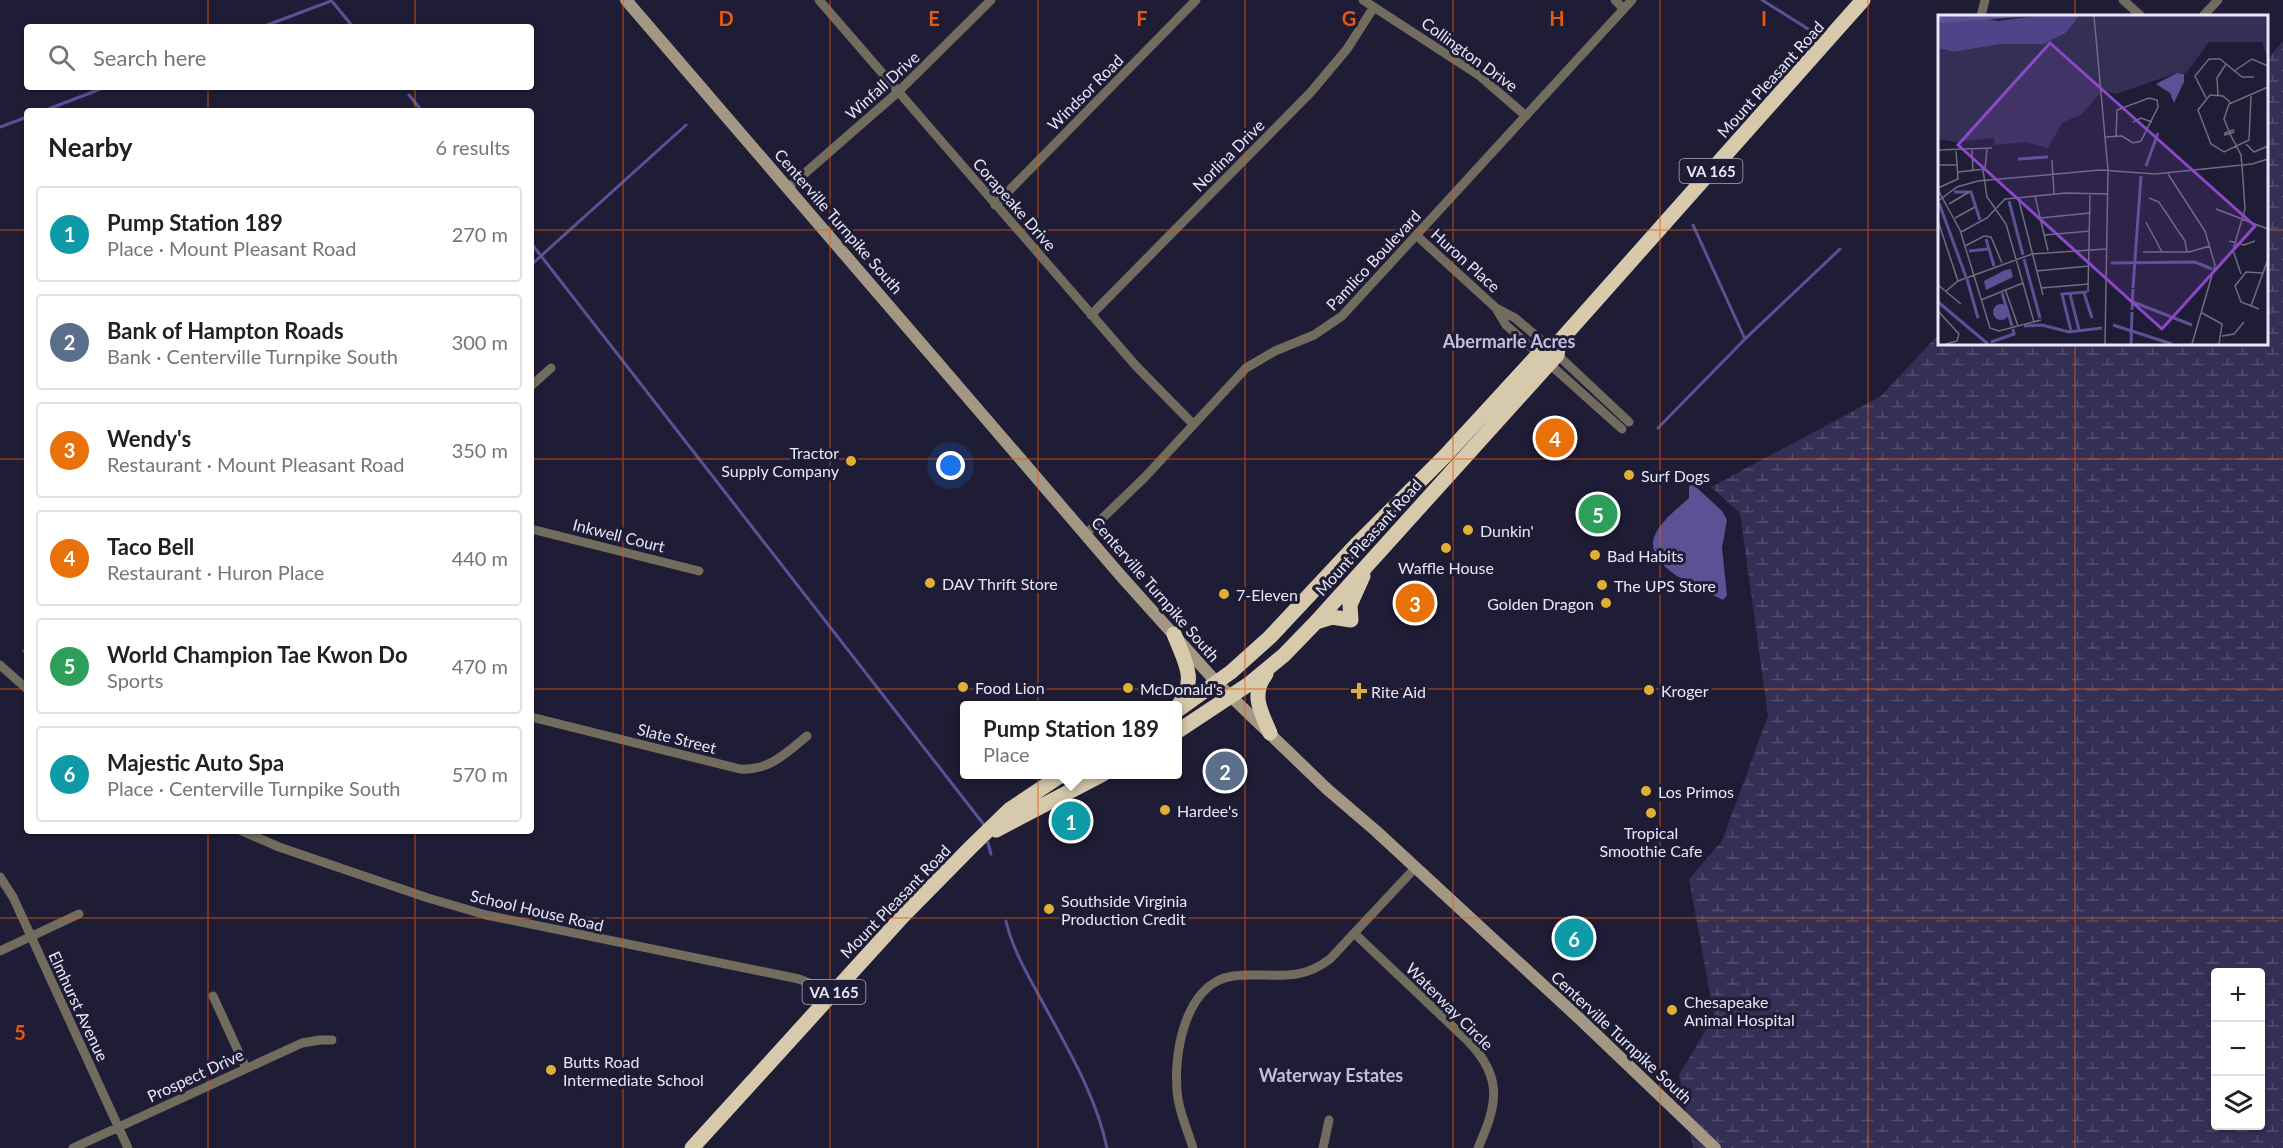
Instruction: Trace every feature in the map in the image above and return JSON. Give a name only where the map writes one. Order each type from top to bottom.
[{"type":"highway","name":"Mount Pleasant Road","points":[[1182,728],[1231,697],[1273,665],[1316,622],[1550,352],[1863,0]]},
{"type":"highway","name":"Mount Pleasant Road","points":[[1182,705],[1244,662],[1358,543],[1550,352]]},
{"type":"highway","points":[[1316,622],[1332,617],[1351,620],[1350,605],[1370,562],[1358,543]]},
{"type":"highway","points":[[1174,634],[1189,677],[1188,691],[1182,701]]},
{"type":"highway","points":[[1270,733],[1258,705],[1257,693],[1260,681],[1273,665]]},
{"type":"highway","name":"Mount Pleasant Road","points":[[692,1148],[903,916],[1009,810],[1056,779]]},
{"type":"highway","name":"Mount Pleasant Road","points":[[980,839],[1094,779]]},
{"type":"main road","name":"Centerville Turnpike South","points":[[626,0],[1217,683],[1327,789],[1416,867],[1715,1148]]},
{"type":"street","name":"Corapeake Drive","points":[[819,0],[1090,315],[1155,387],[1193,424]]},
{"type":"street","name":"Winfall Drive","points":[[788,188],[898,92],[991,0]]},
{"type":"street","name":"Windsor Road","points":[[995,205],[1196,0]]},
{"type":"street","name":"Collington Drive","points":[[1363,0],[1480,76],[1526,116]]},
{"type":"street","points":[[1615,0],[1624,9]]},
{"type":"street","name":"Pamlico Boulevard","points":[[1086,534],[1145,477],[1246,369],[1275,351],[1314,336],[1342,316],[1632,0]]},
{"type":"street","points":[[1982,15],[1985,0]]},
{"type":"street","points":[[2123,0],[2140,15]]},
{"type":"street","points":[[2204,15],[2218,0]]},
{"type":"street","name":"Norlina Drive","points":[[1090,315],[1311,92],[1347,49],[1374,7]]},
{"type":"street","name":"Huron Place","points":[[1416,235],[1496,308],[1515,318],[1626,426]]},
{"type":"street","points":[[534,383],[551,368]]},
{"type":"street","name":"Inkwell Court","points":[[534,530],[699,571]]},
{"type":"street","points":[[0,665],[24,686]]},
{"type":"street","name":"Slate Street","points":[[534,718],[740,769],[760,768],[768,765],[807,736]]},
{"type":"street","name":"School House Road","points":[[249,834],[279,847],[428,898],[486,915],[800,979],[830,996]]},
{"type":"street","points":[[1193,1148],[1179,1101],[1177,1069],[1185,1024],[1199,996],[1212,984],[1228,977],[1286,976],[1310,971],[1329,958],[1416,867]]},
{"type":"street","name":"Elmhurst Avenue","points":[[0,877],[13,897],[128,1148]]},
{"type":"street","points":[[0,951],[79,914]]},
{"type":"street","name":"Waterway Circle","points":[[1354,933],[1484,1059],[1491,1074],[1494,1094],[1491,1114],[1478,1148]]},
{"type":"street","points":[[213,996],[246,1068]]},
{"type":"street","name":"Prospect Drive","points":[[73,1148],[302,1043],[332,1040]]},
{"type":"street","points":[[1323,1148],[1329,1120]]},
{"type":"green space","points":[[2283,41],[2283,1148],[1693,1148],[1679,1075],[1714,1016],[1689,879],[1722,841],[1768,716],[1740,513],[1711,487],[1881,396],[1938,335],[1938,345],[2268,345],[2268,59]]},
{"type":"shaded area","points":[[1691,485],[1695,486],[1722,511],[1727,520],[1722,548],[1727,595],[1723,600],[1689,583],[1665,567],[1657,557],[1653,546],[1655,535],[1661,525],[1689,498]]},
{"type":"waterway","points":[[331,0],[351,24]]},
{"type":"waterway","points":[[1762,0],[1816,34]]},
{"type":"waterway","points":[[270,24],[331,1]]},
{"type":"waterway","points":[[51,108],[98,90]]},
{"type":"waterway","points":[[409,95],[420,108]]},
{"type":"waterway","points":[[0,127],[24,118]]},
{"type":"waterway","points":[[534,262],[686,125]]},
{"type":"waterway","points":[[1693,225],[1745,339]]},
{"type":"waterway","points":[[534,247],[985,826]]},
{"type":"waterway","points":[[1658,428],[1745,339],[1840,249]]},
{"type":"waterway","points":[[988,843],[991,854]]},
{"type":"waterway","points":[[1006,921],[1021,962],[1071,1054],[1088,1091],[1096,1109],[1107,1148]]},
{"type":"place","name":"Taco Bell","points":[[1555,438]]},
{"type":"place","name":"Tractor Supply Company","points":[[851,461]]},
{"type":"place","name":"Surf Dogs","points":[[1629,475]]},
{"type":"place","name":"World Champion Tae Kwon Do","points":[[1598,514]]},
{"type":"place","name":"Dunkin'","points":[[1468,530]]},
{"type":"place","name":"Waffle House","points":[[1446,548]]},
{"type":"place","name":"Bad Habits","points":[[1595,555]]},
{"type":"place","name":"DAV Thrift Store","points":[[930,583]]},
{"type":"place","name":"The UPS Store","points":[[1602,585]]},
{"type":"place","name":"7-Eleven","points":[[1224,594]]},
{"type":"place","name":"Wendy's","points":[[1415,603]]},
{"type":"place","name":"Golden Dragon","points":[[1606,603]]},
{"type":"place","name":"Food Lion","points":[[963,687]]},
{"type":"place","name":"McDonald's","points":[[1128,688]]},
{"type":"place","name":"Kroger","points":[[1649,690]]},
{"type":"place","name":"Rite Aid","points":[[1359,691]]},
{"type":"place","name":"Bank of Hampton Roads","points":[[1225,771]]},
{"type":"place","name":"Los Primos","points":[[1646,791]]},
{"type":"place","name":"Hardee's","points":[[1165,810]]},
{"type":"place","name":"Tropical Smoothie Cafe","points":[[1651,813]]},
{"type":"place","name":"Pump Station 189","points":[[1071,821]]},
{"type":"place","name":"Southside Virginia Production Credit","points":[[1049,909]]},
{"type":"place","name":"Majestic Auto Spa","points":[[1574,938]]},
{"type":"place","name":"Chesapeake Animal Hospital","points":[[1672,1010]]},
{"type":"place","name":"Butts Road Intermediate School","points":[[551,1070]]},
{"type":"district","name":"Abermarle Acres","points":[[1509,341]]},
{"type":"district","name":"Waterway Estates","points":[[1331,1075]]}]
